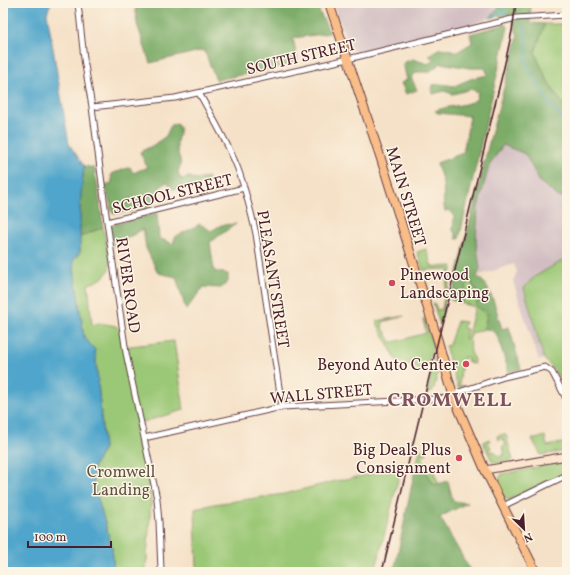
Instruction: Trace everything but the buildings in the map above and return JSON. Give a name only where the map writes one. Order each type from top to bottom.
[{"type":"main road","name":"MAIN STREET","points":[[329,3],[381,159],[454,396],[485,470],[536,572]]},
{"type":"main road","points":[[485,470],[567,456]]},
{"type":"street","name":"RIVER ROAD","points":[[78,3],[84,59],[126,353],[157,499],[161,570]]},
{"type":"street","name":"SOUTH STREET","points":[[92,107],[155,101],[199,93],[514,19],[567,15]]},
{"type":"street","name":"PLEASANT STREET","points":[[199,93],[229,149],[238,169],[244,188],[256,234],[282,407]]},
{"type":"street","name":"SCHOOL STREET","points":[[107,222],[244,188]]},
{"type":"street","name":"WALL STREET","points":[[144,438],[282,407],[454,396],[505,377],[545,367],[552,372],[567,400]]},
{"type":"street","points":[[503,506],[567,475]]},
{"type":"shaded area","points":[[334,3],[405,3],[402,5],[499,3],[499,8],[490,18],[458,30],[362,52],[351,50],[346,41]]},
{"type":"shaded area","points":[[503,145],[525,154],[540,182],[559,197],[567,197],[567,258],[524,288],[544,359],[539,361],[513,281],[517,272],[514,264],[477,276],[480,268],[476,241],[478,207],[489,166]]},
{"type":"green space","points":[[135,3],[315,3],[330,33],[293,38],[298,63],[216,80],[204,50],[150,63],[137,24]]},
{"type":"green space","points":[[499,3],[531,3],[530,23],[545,24],[535,52],[548,82],[567,108],[567,197],[559,197],[540,182],[525,154],[503,145],[489,166],[478,207],[476,241],[480,268],[477,276],[487,287],[490,293],[496,307],[502,329],[509,327],[521,369],[509,372],[497,335],[491,330],[484,329],[487,314],[476,306],[478,293],[469,278],[461,303],[451,300],[490,139],[518,36],[510,14],[490,18],[499,8]]},
{"type":"green space","points":[[506,24],[508,27],[459,239],[456,239],[456,234],[453,231],[454,215],[449,210],[445,211],[443,183],[437,163],[463,153],[470,116],[438,113],[435,111],[466,104],[476,100],[478,92],[471,89],[453,94],[444,91],[433,94],[431,90],[432,85],[440,84],[454,86],[473,78],[488,75],[485,68],[469,68],[441,63],[429,72],[417,72],[411,77],[417,90],[406,94],[401,83],[407,80],[403,63],[413,59],[428,64],[435,59],[429,56],[436,50],[445,48],[457,52],[472,43],[470,34]]},
{"type":"green space","points":[[545,24],[567,24],[567,108],[548,82],[535,52]]},
{"type":"green space","points":[[178,124],[179,134],[177,146],[180,167],[178,172],[181,179],[190,177],[196,180],[208,177],[208,184],[173,189],[167,182],[157,190],[152,207],[113,214],[105,185],[112,183],[111,174],[130,167],[133,173],[147,167],[140,152],[166,136],[171,125]]},
{"type":"green space","points":[[84,166],[94,168],[103,227],[80,237],[80,204]]},
{"type":"green space","points":[[157,213],[159,238],[173,244],[175,237],[200,224],[211,231],[221,225],[236,224],[210,242],[214,271],[228,274],[228,282],[221,288],[203,287],[186,310],[176,277],[158,273],[146,248],[143,229],[114,246],[110,226]]},
{"type":"green space","name":"Cromwell Landing","points":[[103,227],[110,264],[108,272],[102,278],[96,282],[88,284],[92,325],[99,323],[116,326],[120,330],[123,347],[174,341],[184,410],[136,424],[148,476],[151,502],[146,572],[114,572],[112,547],[94,485],[93,468],[104,448],[95,350],[84,337],[73,261],[80,252],[80,237]]},
{"type":"green space","points":[[426,249],[432,267],[453,266],[440,325],[433,303],[435,304],[437,310],[442,309],[449,269],[423,270],[417,252]]},
{"type":"green space","points":[[567,258],[567,392],[555,371],[544,359],[524,288],[534,277]]},
{"type":"green space","points":[[468,278],[478,293],[477,306],[487,314],[484,329],[472,333],[470,337],[470,348],[475,364],[470,363],[467,361],[468,358],[464,357],[459,385],[465,386],[458,388],[445,346],[449,345],[457,321],[465,322],[463,328],[467,329],[465,339],[467,339],[475,307],[461,303]]},
{"type":"green space","points":[[404,316],[383,322],[382,326],[391,342],[394,342],[426,333],[424,318],[433,346],[425,372],[396,360],[376,321]]},
{"type":"green space","points":[[435,357],[439,369],[433,391],[427,394]]},
{"type":"green space","points":[[504,434],[506,435],[513,460],[498,463],[492,461],[483,442],[489,439],[490,441],[488,442],[491,448],[489,449],[490,452],[494,451],[499,457],[505,454],[502,447],[506,445],[503,438],[499,440],[497,436]]},
{"type":"green space","points":[[545,436],[547,446],[567,442],[567,451],[541,455],[532,439]]},
{"type":"green space","points":[[424,449],[427,454],[422,457],[425,466],[431,465],[439,485],[434,485],[424,469],[419,471],[418,469],[415,469],[420,451]]},
{"type":"green space","points":[[403,460],[375,572],[193,572],[197,571],[195,509],[214,504],[284,494],[336,481],[393,470]]},
{"type":"green space","points":[[567,461],[567,472],[509,500],[505,499],[499,483],[502,474]]},
{"type":"green space","points":[[415,469],[418,469],[419,471],[424,469],[434,485],[448,481],[453,501],[467,503],[440,517],[471,572],[394,572]]},
{"type":"water","points":[[3,3],[51,3],[47,13],[69,144],[84,166],[80,204],[80,252],[73,261],[84,337],[95,350],[104,448],[93,468],[94,485],[112,547],[114,572],[3,572]]},
{"type":"waterway","points":[[503,3],[503,11]]},
{"type":"waterway","points":[[492,17],[503,11],[507,14]]},
{"type":"waterway","points":[[522,24],[525,27],[527,44],[526,60],[528,66],[547,101],[555,111],[567,121]]},
{"type":"railway","points":[[382,572],[505,63],[516,3]]},
{"type":"place","name":"Pinewood Landscaping","points":[[392,283]]},
{"type":"place","name":"Beyond Auto Center","points":[[466,364]]},
{"type":"place","name":"Big Deals Plus Consignment","points":[[459,458]]},
{"type":"district","name":"CROMWELL","points":[[450,399]]}]
